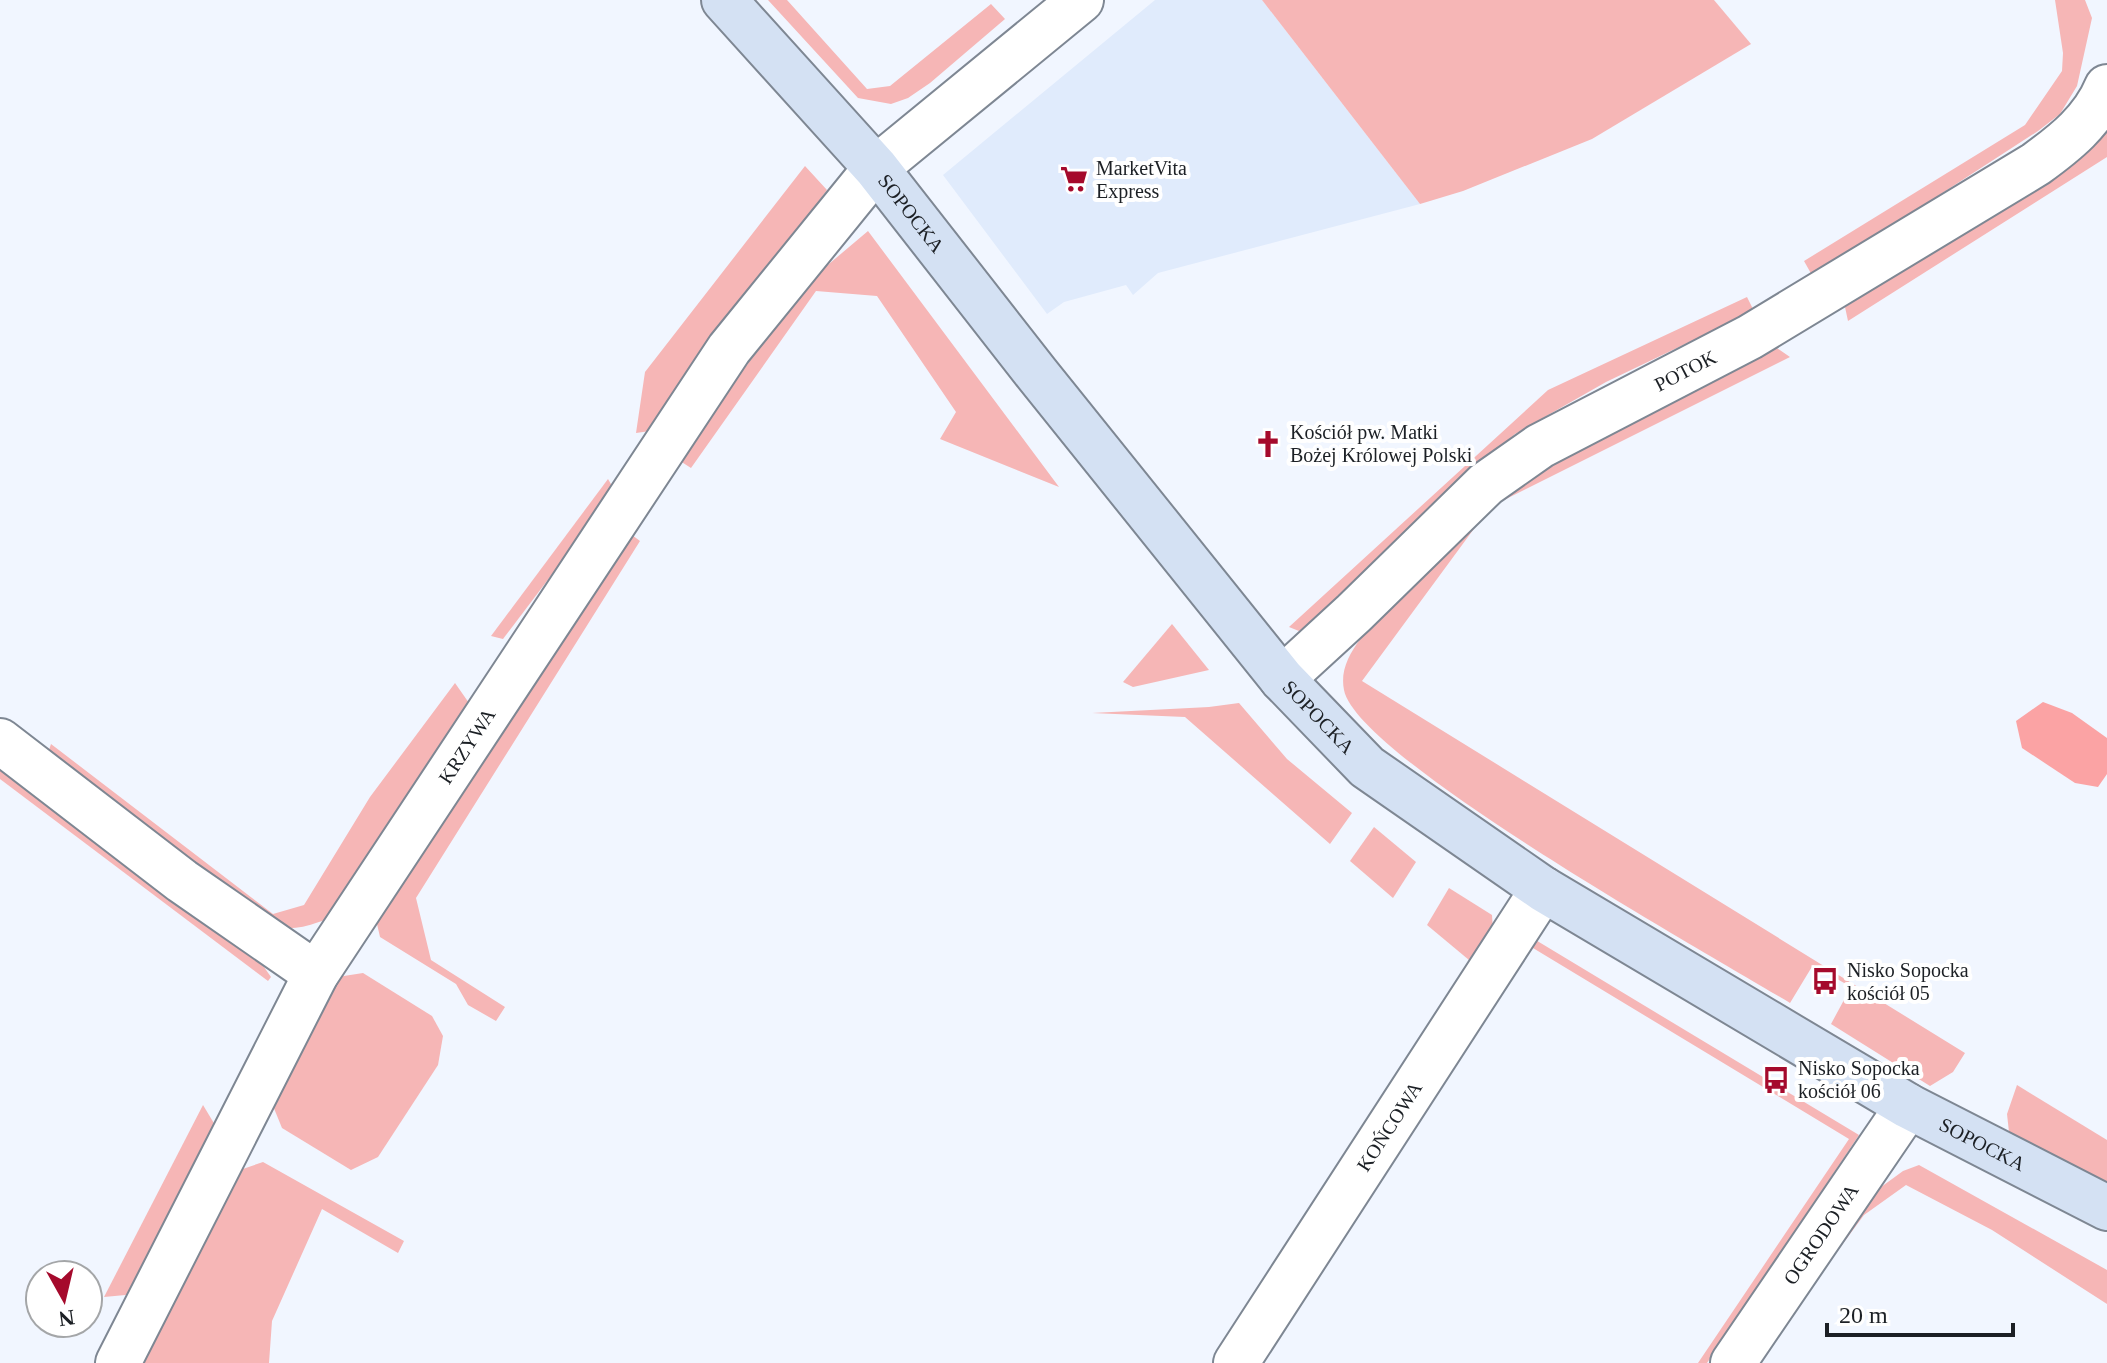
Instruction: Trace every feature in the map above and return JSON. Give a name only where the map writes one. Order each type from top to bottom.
[{"type":"street","name":"SOPOCKA","points":[[724,0],[876,168],[1282,679],[1367,767],[1543,889],[1908,1106],[2107,1208]]},
{"type":"street","name":"KRZYWA","points":[[118,1363],[316,974],[729,349],[876,168],[1081,0]]},
{"type":"street","name":"POTOK","points":[[1282,679],[1486,484],[1540,446],[1750,337],[2036,164],[2070,139],[2092,113],[2107,87]]},
{"type":"street","points":[[0,741],[182,881],[316,974]]},
{"type":"street","name":"KOŃCOWA","points":[[1236,1363],[1543,889]]},
{"type":"street","name":"OGRODOWA","points":[[1733,1363],[1908,1106]]},
{"type":"shaded area","points":[[768,0],[787,0],[867,89],[890,86],[991,4],[1005,19],[930,83],[908,98],[891,104],[858,98]]},
{"type":"shaded area","points":[[1155,0],[1262,0],[1420,204],[1158,273],[1133,295],[1126,285],[1064,302],[1047,314],[943,175]]},
{"type":"shaded area","points":[[1262,0],[1714,0],[1751,44],[1592,139],[1463,191],[1420,204]]},
{"type":"shaded area","points":[[2055,0],[2085,0],[2092,18],[2077,86],[2060,114],[1813,277],[1804,261],[2025,125],[2062,71],[2063,53]]},
{"type":"shaded area","points":[[2107,127],[2107,157],[1848,321],[1845,307],[2066,167],[2094,144]]},
{"type":"shaded area","points":[[805,166],[827,190],[731,319],[657,430],[636,433],[645,372]]},
{"type":"shaded area","points":[[868,231],[1059,487],[940,439],[956,412],[877,296],[816,291],[691,468],[677,459],[810,280]]},
{"type":"shaded area","points":[[1747,297],[1754,311],[1606,382],[1515,434],[1439,501],[1309,627],[1299,631],[1289,627],[1548,390]]},
{"type":"shaded area","points":[[1774,346],[1790,357],[1490,507],[1362,681],[1965,1053],[1953,1072],[1930,1086],[1831,1024],[1851,987],[1813,965],[1790,1003],[1620,902],[1471,807],[1409,761],[1364,721],[1344,690],[1346,665],[1358,642],[1448,544],[1493,502],[1617,426]]},
{"type":"shaded area","points":[[608,479],[615,491],[503,639],[491,636]]},
{"type":"shaded area","points":[[628,532],[640,541],[416,898],[431,960],[505,1007],[496,1021],[468,1005],[456,984],[380,937],[374,911]]},
{"type":"shaded area","points":[[1172,624],[1209,670],[1133,687],[1123,682]]},
{"type":"shaded area","points":[[455,683],[469,703],[325,920],[303,927],[269,924],[48,753],[51,744],[273,914],[304,905],[370,797]]},
{"type":"shaded area","points":[[2043,702],[2072,713],[2107,738],[2107,774],[2098,787],[2075,783],[2022,748],[2016,721]]},
{"type":"shaded area","points":[[1239,703],[1287,759],[1352,813],[1330,844],[1185,717],[1092,713]]},
{"type":"shaded area","points":[[0,764],[264,967],[271,977],[268,981],[0,779]]},
{"type":"shaded area","points":[[1374,827],[1416,862],[1393,898],[1350,861]]},
{"type":"shaded area","points":[[1449,888],[1492,915],[1493,932],[1475,965],[1427,925]]},
{"type":"shaded area","points":[[1529,936],[1859,1135],[1707,1363],[1698,1363],[1849,1139],[1528,945]]},
{"type":"shaded area","points":[[363,973],[432,1016],[443,1036],[438,1065],[378,1157],[351,1170],[282,1128],[271,1101],[331,978]]},
{"type":"shaded area","points":[[2017,1085],[2107,1140],[2107,1182],[2009,1132],[2007,1114]]},
{"type":"shaded area","points":[[203,1105],[218,1130],[136,1294],[104,1297]]},
{"type":"shaded area","points":[[263,1162],[404,1241],[398,1253],[322,1209],[272,1321],[269,1363],[139,1363],[237,1171]]},
{"type":"shaded area","points":[[1919,1165],[2107,1270],[2107,1304],[1992,1230],[1906,1185],[1864,1215],[1755,1363],[1877,1190],[1903,1171]]},
{"type":"place","name":"MarketVita Express","points":[[1074,179]]},
{"type":"place","name":"Kościół pw. Matki Bożej Królowej Polski","points":[[1268,444]]},
{"type":"place","name":"Nisko Sopocka kościół 05","points":[[1825,981]]},
{"type":"place","name":"Nisko Sopocka kościół 06","points":[[1776,1080]]}]
